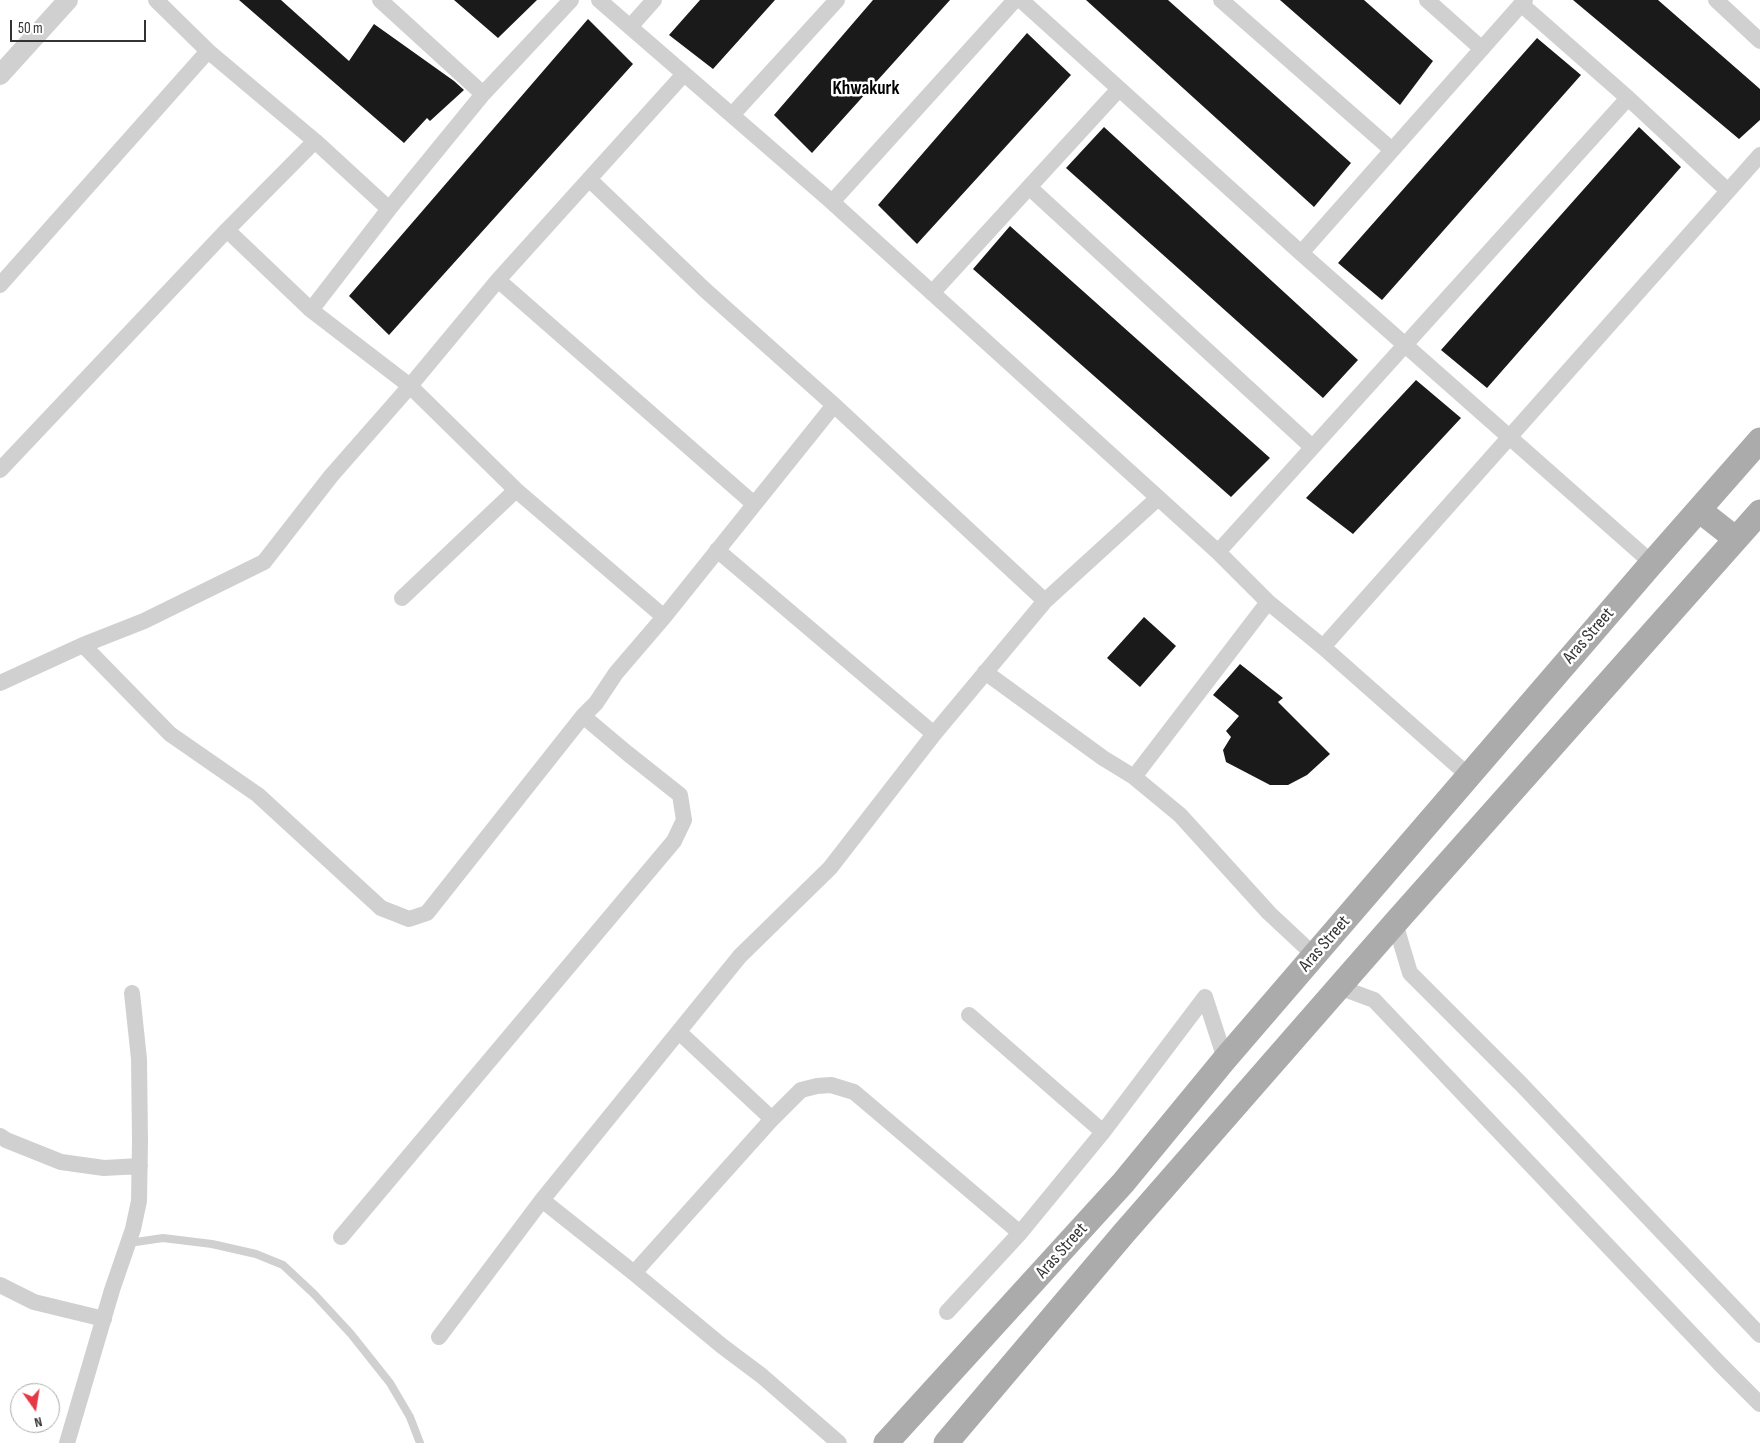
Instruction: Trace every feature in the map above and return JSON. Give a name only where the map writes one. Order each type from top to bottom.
[{"type":"main road","name":"Aras Street","points":[[886,1443],[1123,1183],[1225,1059],[1760,440]]},
{"type":"main road","points":[[1699,510],[1736,539]]},
{"type":"main road","name":"Aras Street","points":[[946,1443],[1124,1233],[1395,923],[1760,512]]},
{"type":"main road","points":[[1123,1183],[1115,1219],[1118,1227],[1124,1233]]},
{"type":"street","points":[[0,75],[68,0]]},
{"type":"street","points":[[156,0],[208,51],[314,141],[389,209]]},
{"type":"street","points":[[380,0],[483,94]]},
{"type":"street","points":[[311,310],[389,209],[483,94],[571,0]]},
{"type":"street","points":[[599,0],[832,202],[1218,552],[1268,602],[1323,647],[1470,776]]},
{"type":"street","points":[[630,27],[654,0]]},
{"type":"street","points":[[732,115],[838,0]]},
{"type":"street","points":[[832,202],[1015,0]]},
{"type":"street","points":[[1021,0],[1301,253],[1652,563]]},
{"type":"street","points":[[1221,0],[1392,150]]},
{"type":"street","points":[[1427,0],[1482,49]]},
{"type":"street","points":[[1716,0],[1760,41]]},
{"type":"street","points":[[1301,253],[1523,2],[1728,191]]},
{"type":"street","points":[[0,285],[208,51]]},
{"type":"street","points":[[0,683],[83,645],[144,621],[264,562],[331,476],[410,386],[498,280],[684,74]]},
{"type":"street","points":[[932,293],[1120,89]]},
{"type":"street","points":[[1218,552],[1628,98]]},
{"type":"street","points":[[0,470],[314,141]]},
{"type":"street","points":[[1323,647],[1760,155]]},
{"type":"street","points":[[589,179],[705,290],[834,405],[1045,601]]},
{"type":"street","points":[[1029,187],[1312,447]]},
{"type":"street","points":[[227,230],[311,310],[410,386],[516,490],[664,617]]},
{"type":"street","points":[[498,280],[754,504]]},
{"type":"street","points":[[83,645],[170,734],[258,794],[381,908],[409,919],[427,913],[596,702],[616,673],[664,617],[834,405]]},
{"type":"street","points":[[402,598],[516,490]]},
{"type":"street","points":[[439,1337],[542,1200],[740,956],[830,868],[934,734],[1045,601],[1158,498]]},
{"type":"street","points":[[717,550],[934,734]]},
{"type":"street","points":[[1134,777],[1268,602]]},
{"type":"street","points":[[984,672],[1103,758],[1134,777],[1180,815],[1269,912],[1315,956]]},
{"type":"street","points":[[341,1237],[674,841],[684,820],[680,795],[626,753],[583,716]]},
{"type":"street","points":[[1395,923],[1410,973],[1521,1084],[1760,1336]]},
{"type":"street","points":[[1339,988],[1374,1000],[1760,1404]]},
{"type":"street","points":[[67,1443],[133,1229],[139,1201],[139,1059],[132,993]]},
{"type":"street","points":[[947,1312],[1020,1233],[1103,1132],[1204,997],[1225,1059]]},
{"type":"street","points":[[969,1015],[1103,1132]]},
{"type":"street","points":[[679,1032],[772,1119]]},
{"type":"street","points":[[634,1273],[772,1119],[801,1090],[816,1086],[831,1085],[854,1092],[1020,1233]]},
{"type":"street","points":[[0,1136],[62,1162],[104,1168],[140,1166]]},
{"type":"street","points":[[542,1200],[722,1346],[762,1376],[839,1443]]},
{"type":"street","points":[[0,1285],[34,1302],[104,1319]]},
{"type":"lane","points":[[128,1243],[163,1238],[212,1244],[256,1254],[284,1265],[351,1334],[390,1383],[410,1417],[420,1443]]},
{"type":"building","points":[[239,0],[281,0],[349,61],[374,24],[464,90],[430,121],[427,118],[404,143]]},
{"type":"building","points":[[454,0],[537,0],[498,38]]},
{"type":"building","points":[[700,0],[775,0],[713,69],[669,35]]},
{"type":"building","points":[[873,0],[950,0],[812,153],[774,115]]},
{"type":"building","points":[[1086,0],[1168,0],[1351,163],[1314,207]]},
{"type":"building","points":[[1280,0],[1364,0],[1433,61],[1400,105]]},
{"type":"building","points":[[1573,0],[1658,0],[1760,89],[1760,120],[1739,139]]},
{"type":"building","points":[[588,19],[633,64],[389,335],[349,296]]},
{"type":"building","points":[[1027,33],[1071,75],[917,244],[878,205]]},
{"type":"building","points":[[1537,38],[1581,75],[1382,300],[1338,263]]},
{"type":"building","points":[[1104,127],[1358,360],[1323,398],[1066,168]]},
{"type":"building","points":[[1639,127],[1681,167],[1487,388],[1441,350]]},
{"type":"building","points":[[1010,226],[1270,458],[1231,497],[973,269]]},
{"type":"building","points":[[1416,380],[1461,418],[1353,534],[1306,498]]},
{"type":"building","points":[[1144,617],[1176,646],[1140,687],[1107,658]]},
{"type":"building","points":[[1240,664],[1283,698],[1278,702],[1330,754],[1307,775],[1288,785],[1270,785],[1226,762],[1223,750],[1231,737],[1226,731],[1239,716],[1213,695]]},
{"type":"district","name":"Khwakurk","points":[[866,89]]}]
